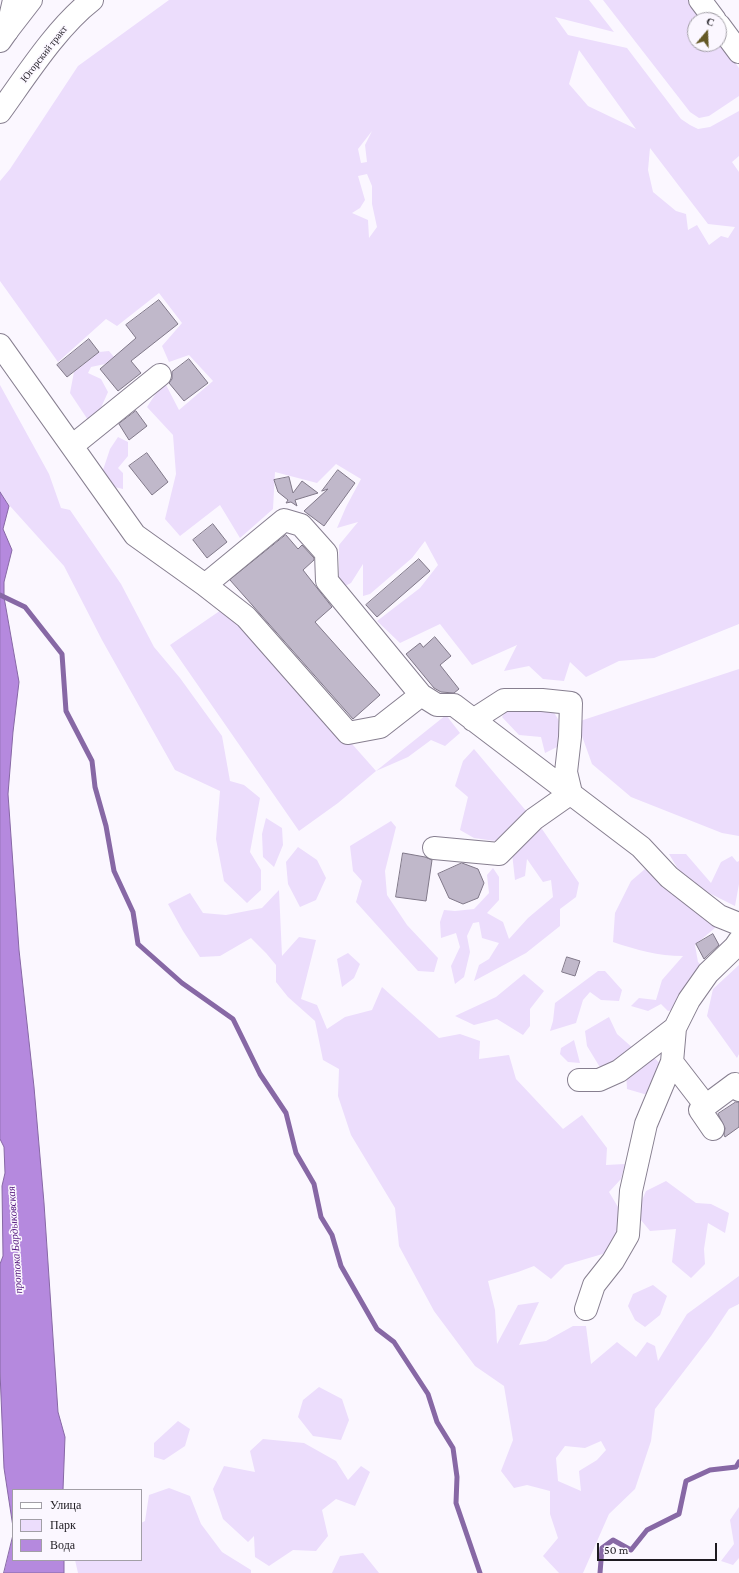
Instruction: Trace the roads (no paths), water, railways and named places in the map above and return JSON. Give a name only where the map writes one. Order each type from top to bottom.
[{"type":"main road","points":[[3,36],[14,0]]},
{"type":"main road","points":[[3,36],[32,0]]},
{"type":"main road","points":[[700,0],[709,12]]},
{"type":"main road","name":"Югорский тракт","points":[[0,112],[82,3]]},
{"type":"main road","points":[[727,36],[739,52]]},
{"type":"main road","points":[[0,345],[135,535],[205,584],[246,617],[348,733],[380,727],[421,695]]},
{"type":"main road","points":[[72,446],[160,375]]},
{"type":"main road","points":[[205,584],[284,520],[301,525],[326,554],[327,581],[390,660],[421,695],[437,704],[454,705],[641,847],[669,877],[719,916],[739,924]]},
{"type":"main road","points":[[473,720],[504,700],[542,700],[571,703],[570,737],[566,772],[571,793]]},
{"type":"main road","points":[[434,848],[499,854],[534,819],[571,793]]},
{"type":"main road","points":[[586,1309],[594,1285],[613,1261],[628,1235],[631,1191],[646,1124],[672,1062],[675,1028],[689,1000],[708,973],[735,947],[739,941]]},
{"type":"main road","points":[[579,1080],[599,1080],[619,1071],[675,1028]]},
{"type":"main road","points":[[672,1062],[706,1106]]},
{"type":"main road","points":[[713,1129],[700,1110],[735,1084],[739,1090]]},
{"type":"water","name":"протока Бардыковская","points":[[0,492],[9,506],[3,529],[12,550],[4,582],[4,597],[19,682],[8,794],[19,950],[34,1087],[44,1203],[58,1412],[65,1437],[63,1489],[12,1489],[12,1520],[4,1468],[0,1372],[0,1264],[3,1256],[2,1186],[5,1173],[4,1147],[0,1139]]},
{"type":"water","points":[[12,1539],[12,1561],[64,1561],[64,1573],[4,1573]]},
{"type":"waterway","points":[[0,595],[25,607],[62,654],[66,711],[92,761],[95,787],[106,826],[114,871],[133,912],[138,944],[182,983],[233,1019],[260,1074],[286,1113],[296,1153],[314,1184],[321,1217],[332,1235],[341,1266],[377,1329],[394,1342],[428,1394],[437,1422],[453,1448],[457,1477],[456,1503],[480,1573]]},
{"type":"waterway","points":[[600,1573],[602,1548],[613,1540],[631,1550],[647,1530],[679,1514],[686,1481],[710,1470],[736,1467],[739,1462]]}]
